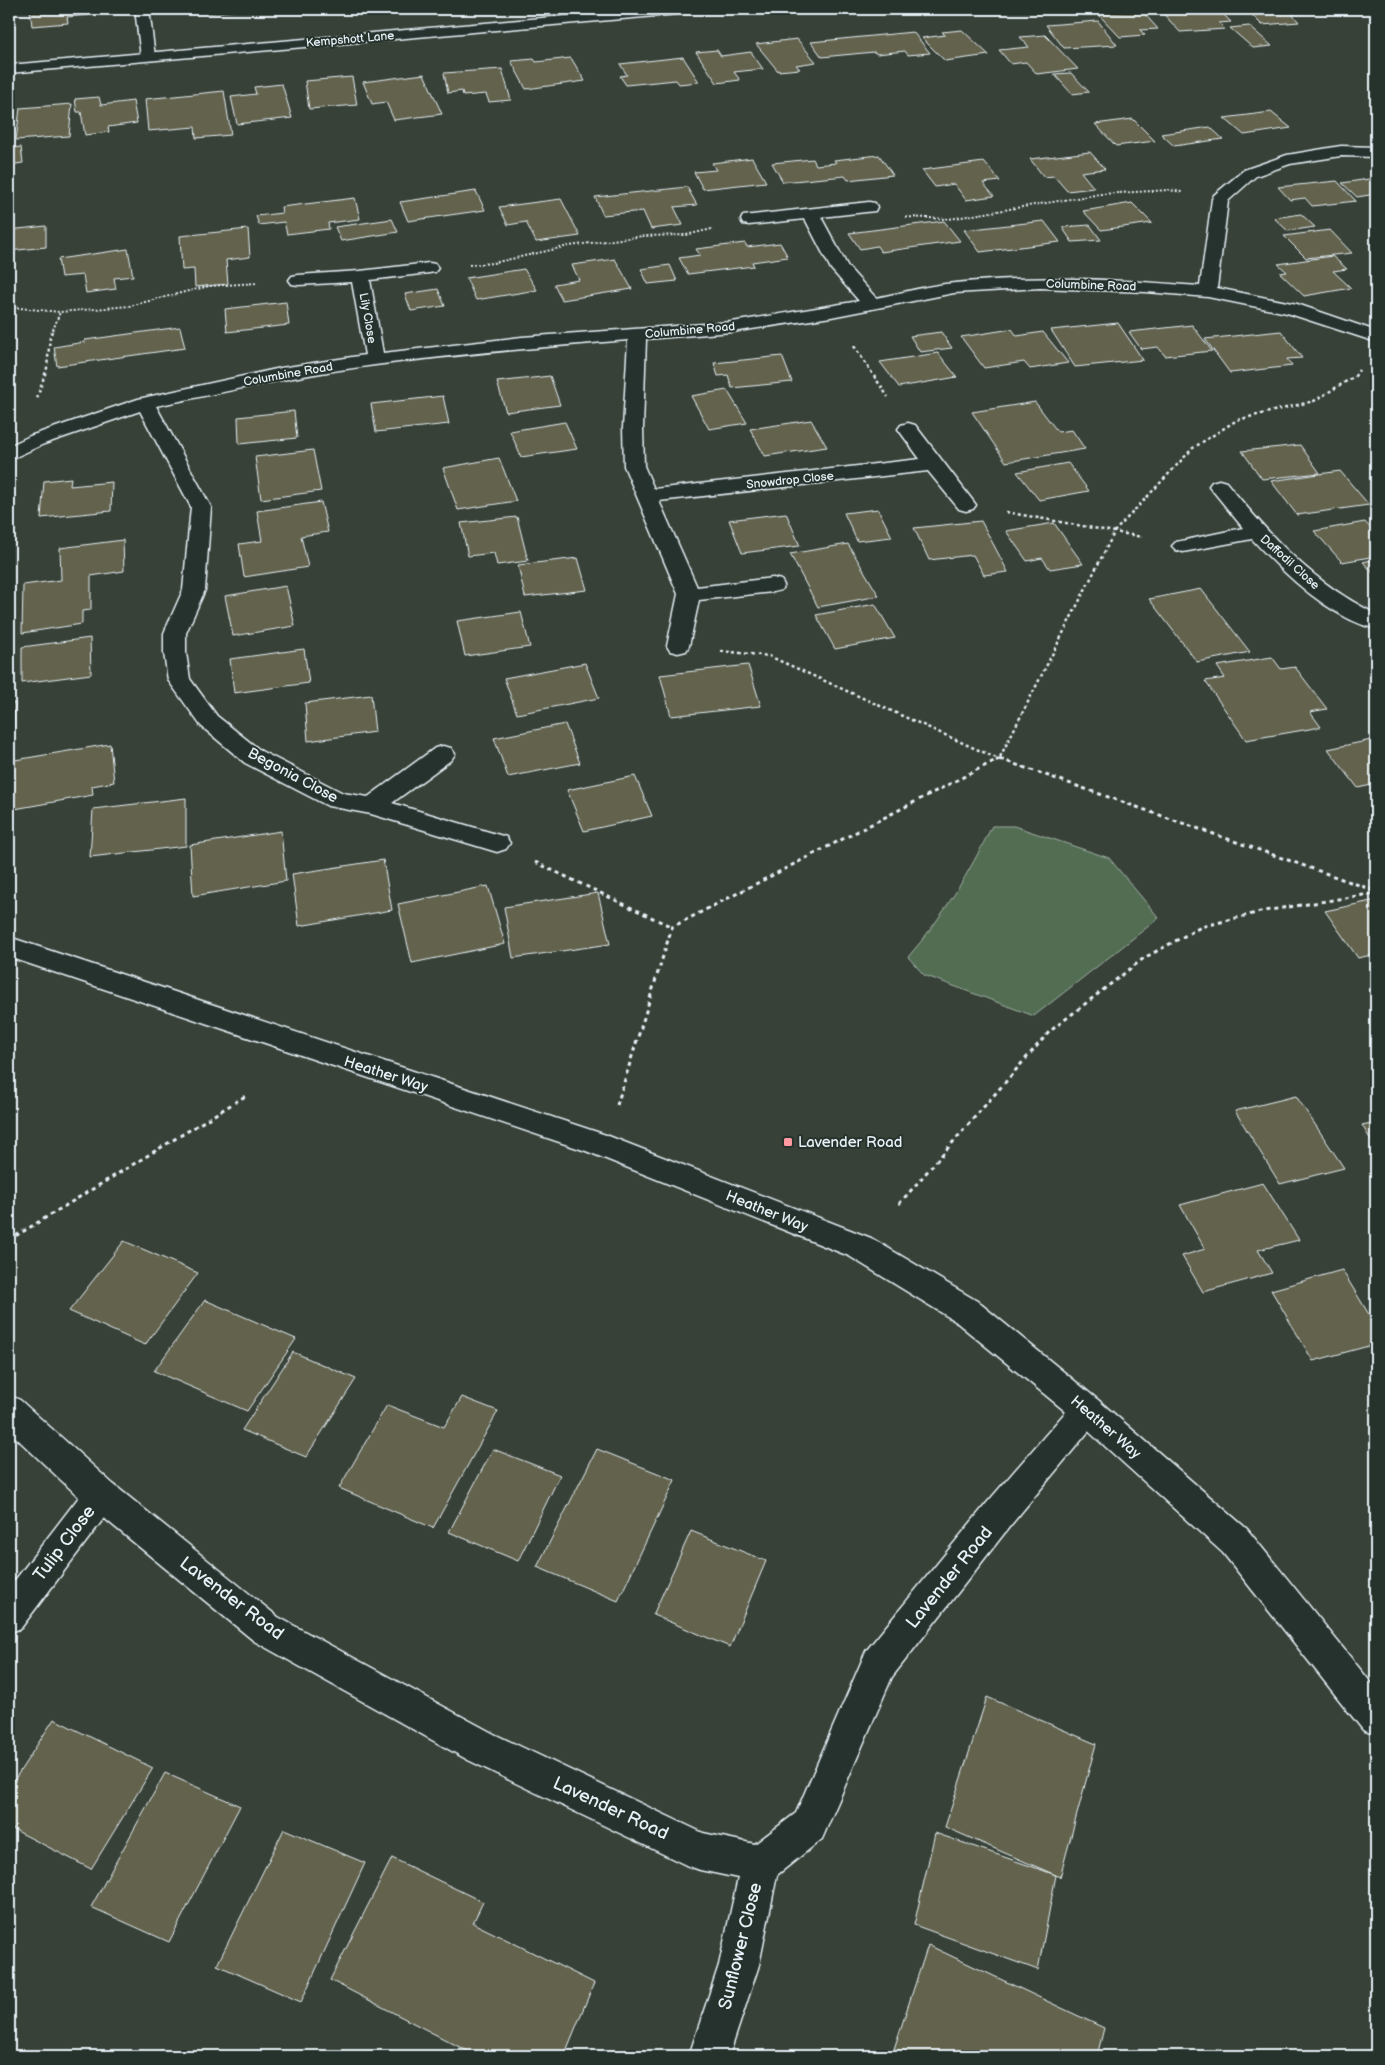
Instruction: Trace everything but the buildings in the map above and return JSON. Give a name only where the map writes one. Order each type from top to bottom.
[{"type":"street","points":[[142,9],[148,57]]},
{"type":"street","name":"Kempshott Lane","points":[[9,69],[690,9]]},
{"type":"street","points":[[1208,292],[1220,199],[1250,173],[1287,160],[1341,151],[1376,152]]},
{"type":"street","points":[[749,220],[869,207]]},
{"type":"street","points":[[810,213],[840,269],[871,303]]},
{"type":"street","name":"Lily Close","points":[[298,280],[360,276],[429,268]]},
{"type":"street","name":"Lily Close","points":[[360,276],[376,359]]},
{"type":"street","name":"Columbine Road","points":[[9,454],[37,440],[144,403],[281,374],[376,359],[522,344],[732,327],[832,312],[954,288],[1040,283],[1146,287],[1208,292],[1291,308],[1376,337]]},
{"type":"street","points":[[637,334],[633,428],[634,466],[689,594],[678,646]]},
{"type":"street","name":"Begonia Close","points":[[144,403],[201,508],[194,590],[175,633],[175,653],[179,680],[209,721],[253,757],[336,800],[372,806],[497,843]]},
{"type":"street","points":[[908,429],[966,505]]},
{"type":"street","name":"Snowdrop Close","points":[[648,496],[933,464]]},
{"type":"street","name":"Daffodil Close","points":[[1218,486],[1256,532],[1304,578],[1338,603],[1376,622]]},
{"type":"street","name":"Daffodil Close","points":[[1183,546],[1256,532]]},
{"type":"street","points":[[689,594],[773,584]]},
{"type":"street","points":[[372,806],[443,754]]},
{"type":"street","name":"Heather Way","points":[[9,946],[596,1143],[860,1247],[966,1311],[1087,1410],[1235,1541],[1376,1718]]},
{"type":"street","name":"Lavender Road","points":[[9,1410],[101,1495],[266,1629],[490,1751],[700,1851],[760,1864],[809,1826],[879,1664],[998,1515],[1087,1410]]},
{"type":"street","name":"Tulip Close","points":[[9,1616],[101,1495]]},
{"type":"street","name":"Sunflower Close","points":[[709,2056],[739,1965],[760,1864]]},
{"type":"path","points":[[869,207],[899,216],[949,219],[1101,194],[1169,190],[1220,199]]},
{"type":"path","points":[[429,268],[493,264],[569,246],[643,236],[686,235],[749,220]]},
{"type":"path","points":[[9,307],[60,312],[129,306],[209,286],[298,280]]},
{"type":"path","points":[[37,440],[33,412],[47,368],[50,337],[60,312]]},
{"type":"path","points":[[832,312],[908,429]]},
{"type":"path","points":[[616,1108],[672,928],[998,759],[1115,531],[1193,448],[1237,420],[1314,401],[1355,376],[1360,368]]},
{"type":"path","points":[[966,505],[1115,531]]},
{"type":"path","points":[[678,646],[769,656],[998,759],[1376,892]]},
{"type":"path","points":[[497,843],[672,928]]},
{"type":"path","points":[[899,1204],[1049,1032],[1144,958],[1201,927],[1264,911],[1376,892]]},
{"type":"path","points":[[9,1240],[247,1095]]},
{"type":"green space","points":[[992,826],[1014,826],[1109,858],[1159,918],[1034,1016],[924,975],[908,957],[933,926],[955,894]]},
{"type":"place","name":"Lavender Road","points":[[788,1142]]}]
